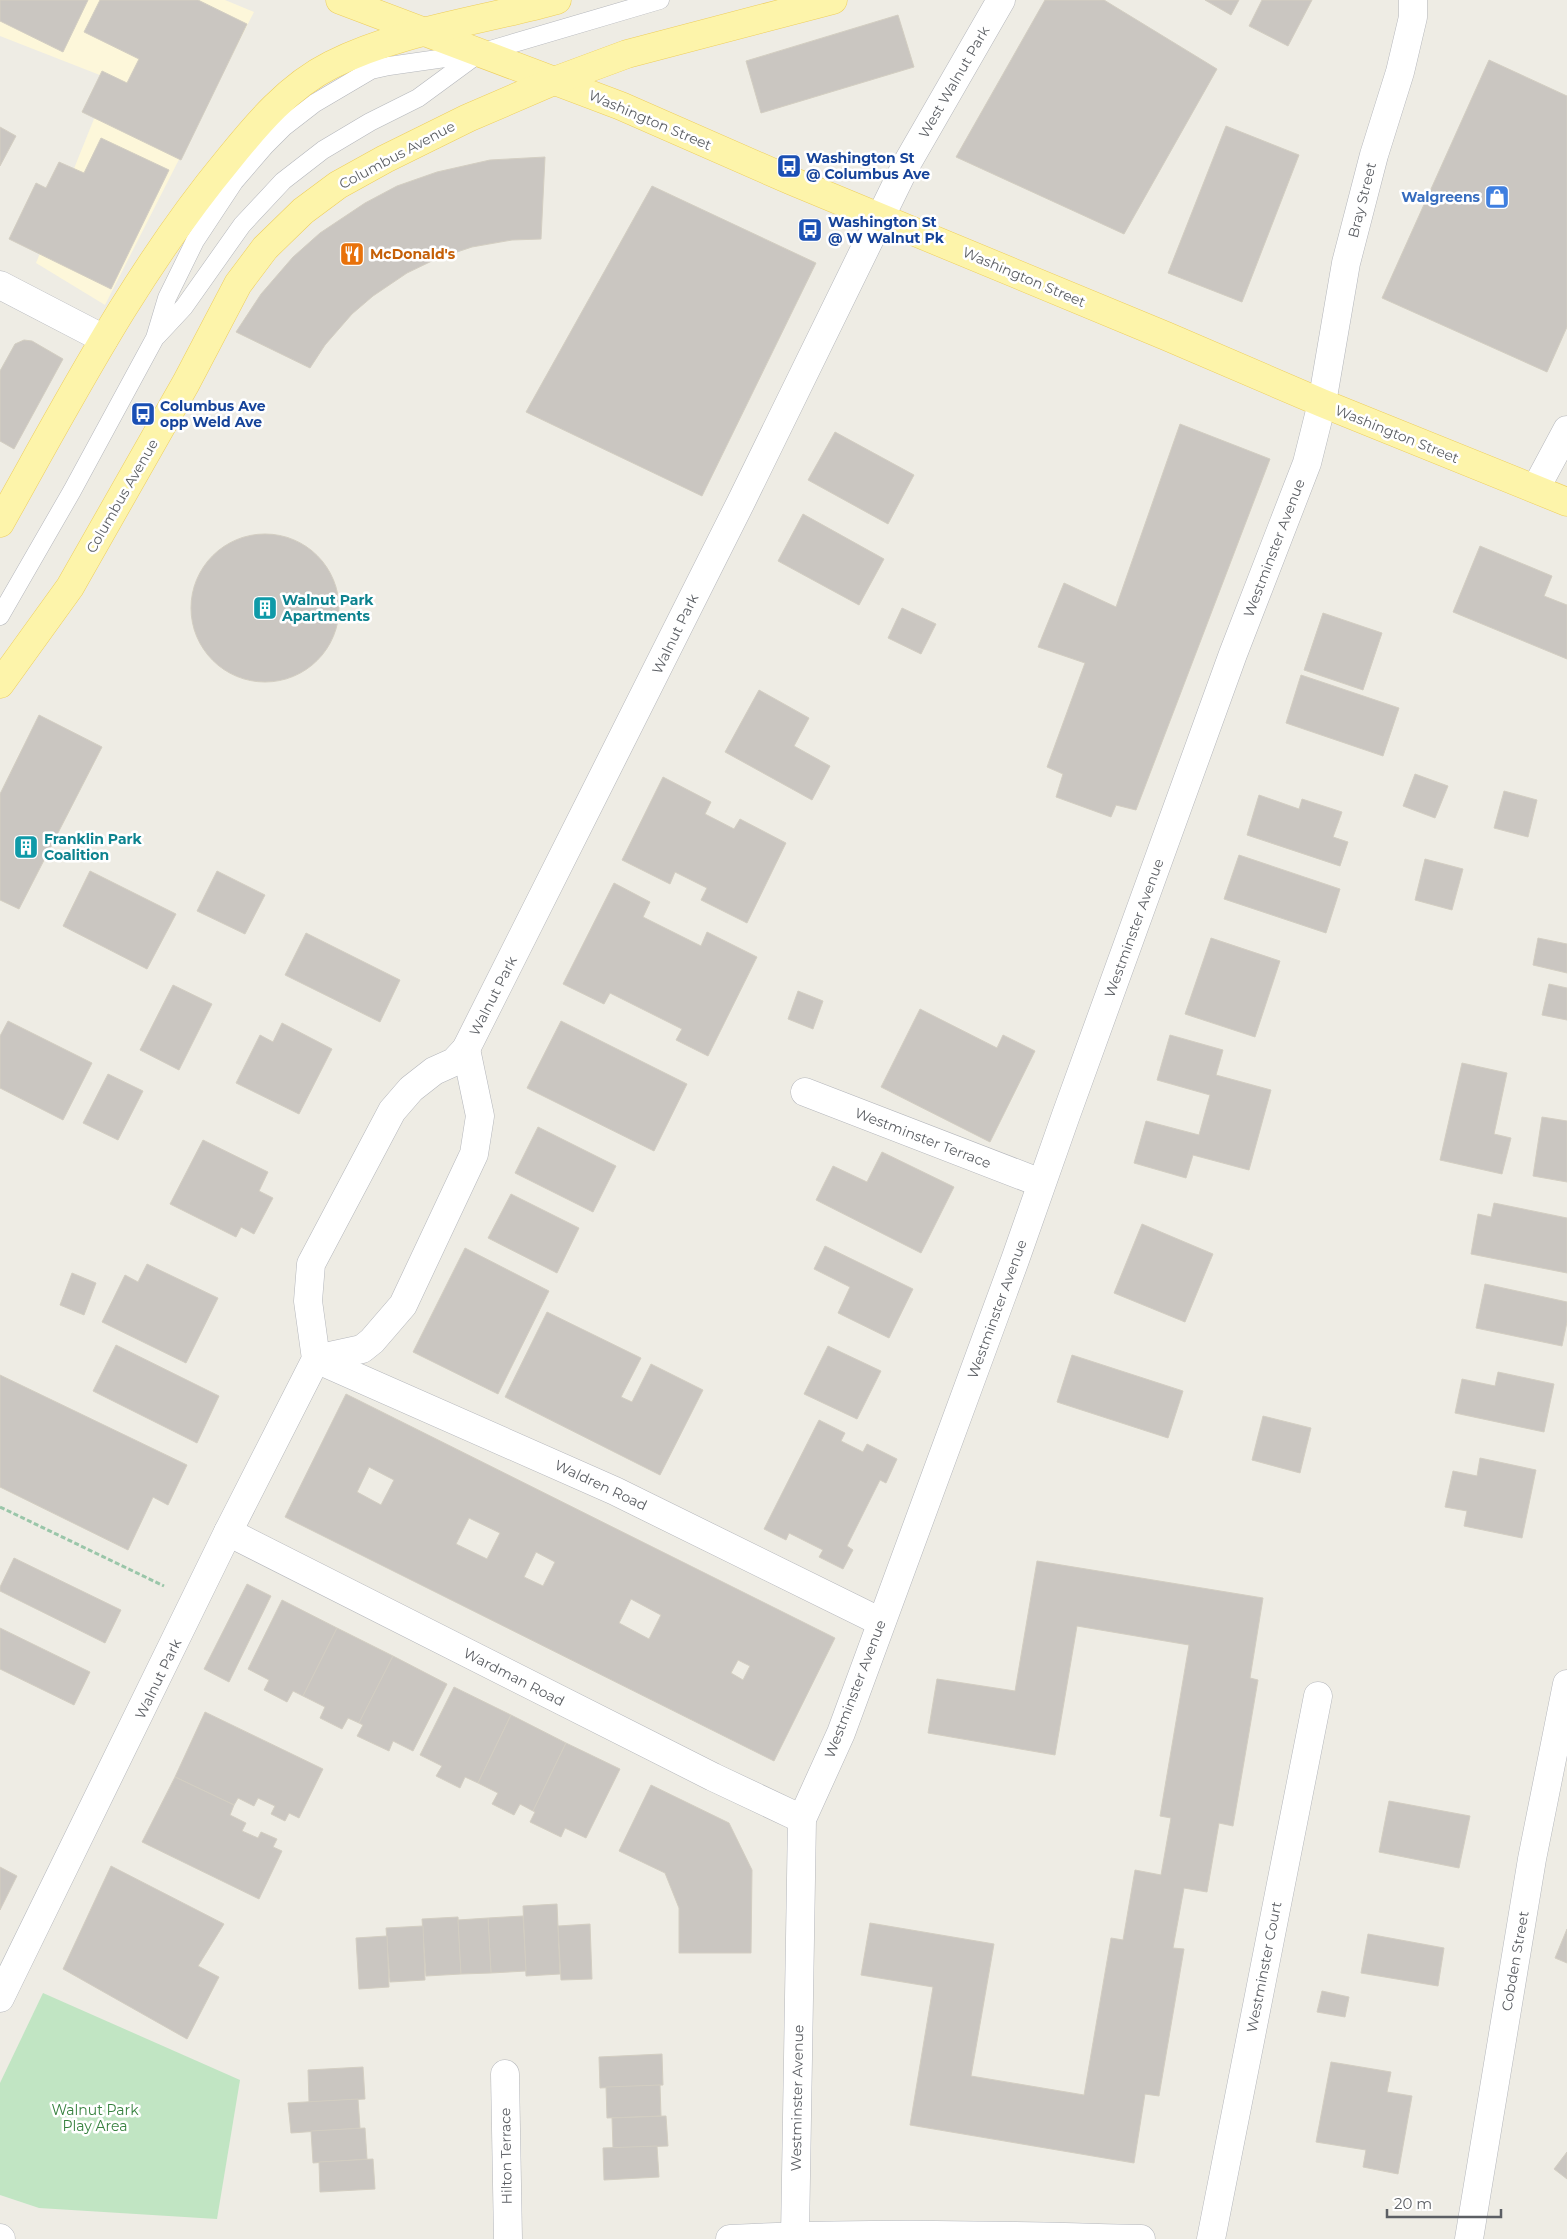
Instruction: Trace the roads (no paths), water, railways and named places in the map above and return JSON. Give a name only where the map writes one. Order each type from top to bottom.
[{"type":"main road","name":"Washington Street","points":[[340,0],[621,106],[879,217],[1166,336],[1322,404],[1567,502]]},
{"type":"main road","points":[[0,523],[104,339],[168,239],[202,192],[254,128],[279,104],[301,84],[330,66],[368,49],[557,0]]},
{"type":"main road","name":"Columbus Avenue","points":[[0,684],[70,587],[186,383],[230,296],[265,248],[303,211],[357,173],[468,118],[554,81],[627,54],[833,0]]},
{"type":"street","name":"West Walnut Park","points":[[879,217],[906,165],[1001,0]]},
{"type":"street","name":"Bray Street","points":[[1322,404],[1346,263],[1374,155],[1400,72],[1413,17],[1413,0]]},
{"type":"street","name":"Walnut Park","points":[[0,1998],[228,1532],[316,1359],[308,1301],[311,1264],[392,1111],[411,1089],[434,1071],[454,1062],[466,1049],[741,502],[879,217]]},
{"type":"street","points":[[0,285],[104,339]]},
{"type":"street","name":"Westminster Avenue","points":[[795,2236],[802,1819],[841,1733],[1015,1260],[1041,1183],[1233,654],[1307,463],[1322,404]]},
{"type":"street","points":[[1536,488],[1567,430]]},
{"type":"street","name":"Walnut Park","points":[[316,1359],[362,1349],[397,1312],[407,1296],[474,1154],[480,1116],[466,1049]]},
{"type":"street","name":"Westminster Terrace","points":[[805,1092],[1041,1183]]},
{"type":"street","name":"Waldren Road","points":[[316,1359],[615,1491],[881,1622]]},
{"type":"street","name":"Wardman Road","points":[[228,1532],[713,1777],[802,1819]]},
{"type":"street","name":"Westminster Court","points":[[1211,2239],[1318,1696]]},
{"type":"street","name":"Cobden Street","points":[[1468,2239],[1532,1859],[1565,1700]]},
{"type":"street","name":"Hilton Terrace","points":[[505,2074],[508,2239]]},
{"type":"street","points":[[730,2239],[795,2236],[973,2234],[1141,2239]]},
{"type":"lane","points":[[0,616],[72,491],[155,338],[166,298],[207,221],[249,164],[284,127],[323,98],[371,70],[480,53],[660,0]]},
{"type":"lane","points":[[155,338],[184,307],[242,224],[289,176],[322,150],[437,86],[480,53]]},
{"type":"place","name":"Washington St @ Columbus Ave","points":[[789,166]]},
{"type":"place","name":"Walgreens","points":[[1497,197]]},
{"type":"place","name":"Washington St @ W Walnut Pk","points":[[810,230]]},
{"type":"place","name":"McDonald's","points":[[352,254]]},
{"type":"place","name":"Columbus Ave opp Weld Ave","points":[[143,414]]},
{"type":"place","name":"Walnut Park Apartments","points":[[265,608]]},
{"type":"place","name":"Franklin Park Coalition","points":[[26,847]]},
{"type":"park label","name":"Walnut Park Play Area","points":[[95,2118]]}]
